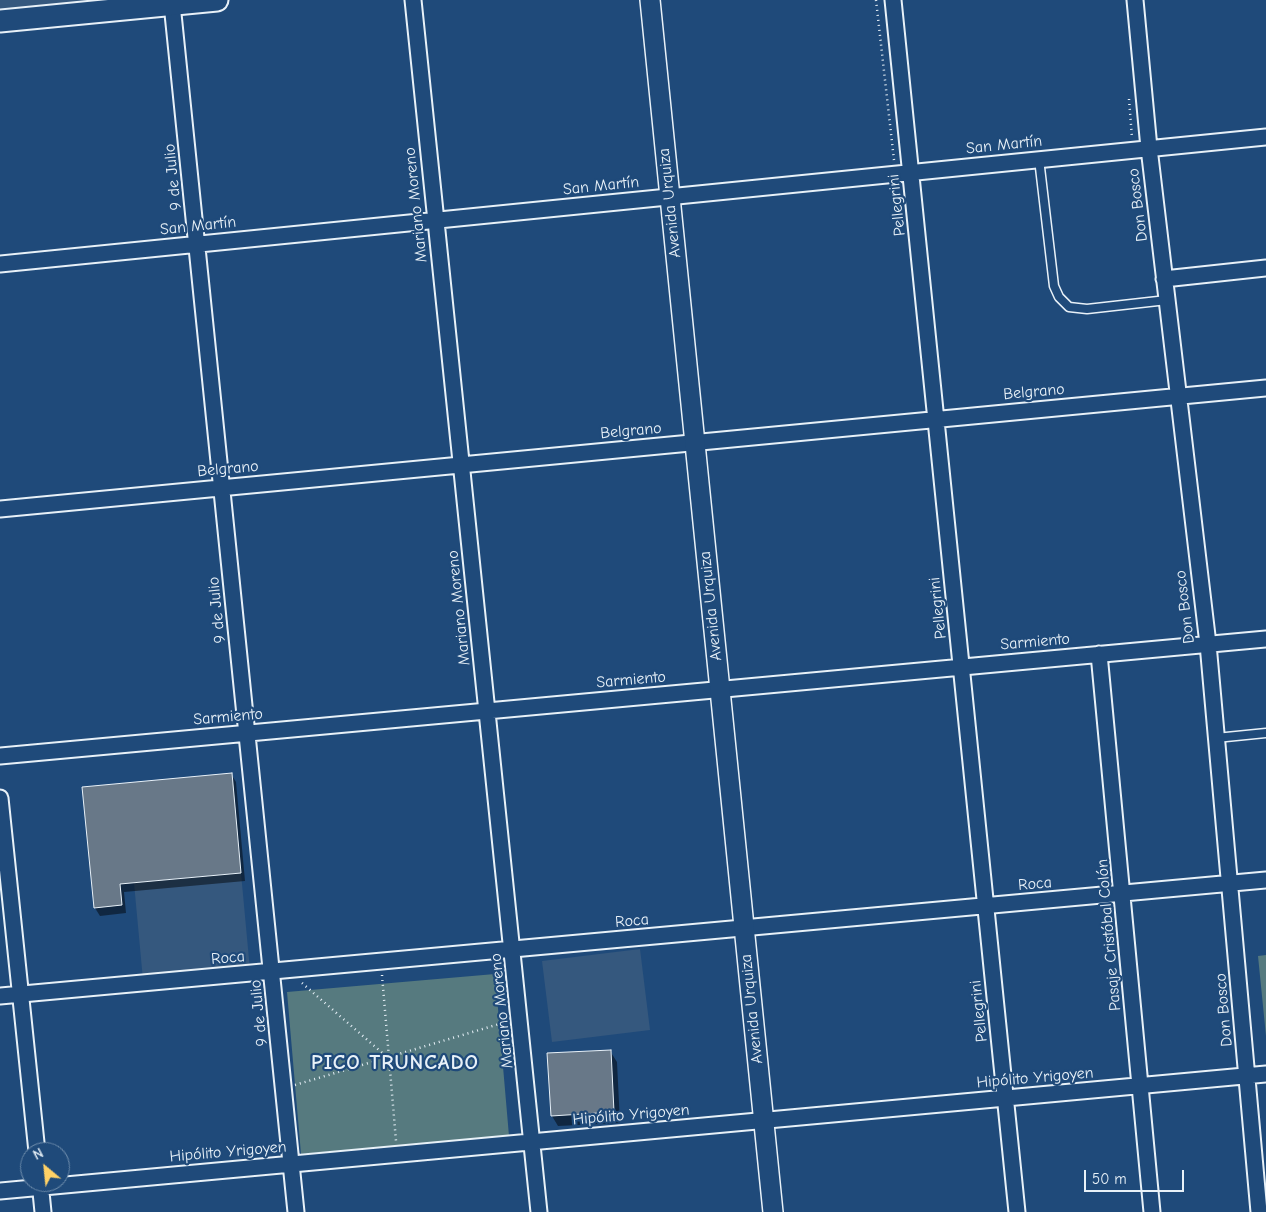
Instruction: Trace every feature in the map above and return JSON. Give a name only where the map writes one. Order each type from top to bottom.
[{"type":"main road","points":[[0,21],[217,0]]},
{"type":"street","name":"Mariano Moreno","points":[[412,0],[488,710],[539,1212]]},
{"type":"street","name":"Avenida Urquiza","points":[[650,0],[773,1212]]},
{"type":"street","name":"Pellegrini","points":[[893,0],[1017,1212]]},
{"type":"street","name":"Don Bosco","points":[[1134,0],[1166,300],[1208,644],[1259,1212]]},
{"type":"street","name":"9 de Julio","points":[[172,4],[248,733],[280,971],[284,1089],[296,1212]]},
{"type":"street","name":"San Martín","points":[[0,264],[1266,137]]},
{"type":"street","points":[[1164,279],[1266,268]]},
{"type":"street","name":"Belgrano","points":[[0,509],[1266,388]]},
{"type":"street","name":"Sarmiento","points":[[0,756],[1266,639]]},
{"type":"street","name":"Pasaje Cristóbal Colón","points":[[1099,654],[1152,1212]]},
{"type":"street","points":[[0,798],[36,1142]]},
{"type":"street","name":"Roca","points":[[0,996],[381,963],[513,949],[1266,880]]},
{"type":"street","name":"Hipólito Yrigoyen","points":[[70,1182],[398,1155],[1266,1074]]},
{"type":"street","name":"Hipólito Yrigoyen","points":[[0,1191],[20,1188]]},
{"type":"street","points":[[42,1192],[43,1212]]},
{"type":"lane","points":[[1039,159],[1054,286],[1059,297],[1069,307],[1087,309],[1166,300]]},
{"type":"lane","points":[[1216,738],[1266,733]]},
{"type":"path","points":[[876,0],[895,174]]},
{"type":"path","points":[[381,963],[398,1155]]},
{"type":"path","points":[[280,971],[388,1057]]},
{"type":"path","points":[[284,1089],[520,1018]]},
{"type":"shaded area","points":[[0,0],[217,0],[0,21]]},
{"type":"shaded area","points":[[241,873],[250,970],[143,980],[134,883]]},
{"type":"shaded area","points":[[640,949],[650,1030],[552,1042],[542,961]]},
{"type":"green space","points":[[1266,955],[1266,1036],[1258,956]]},
{"type":"green space","points":[[495,974],[509,1136],[301,1154],[287,992]]},
{"type":"building","points":[[232,773],[241,873],[120,884],[122,905],[94,908],[82,787]]},
{"type":"building","points":[[611,1050],[614,1112],[551,1116],[547,1053]]},
{"type":"district","name":"PICO TRUNCADO","points":[[395,1063]]}]
